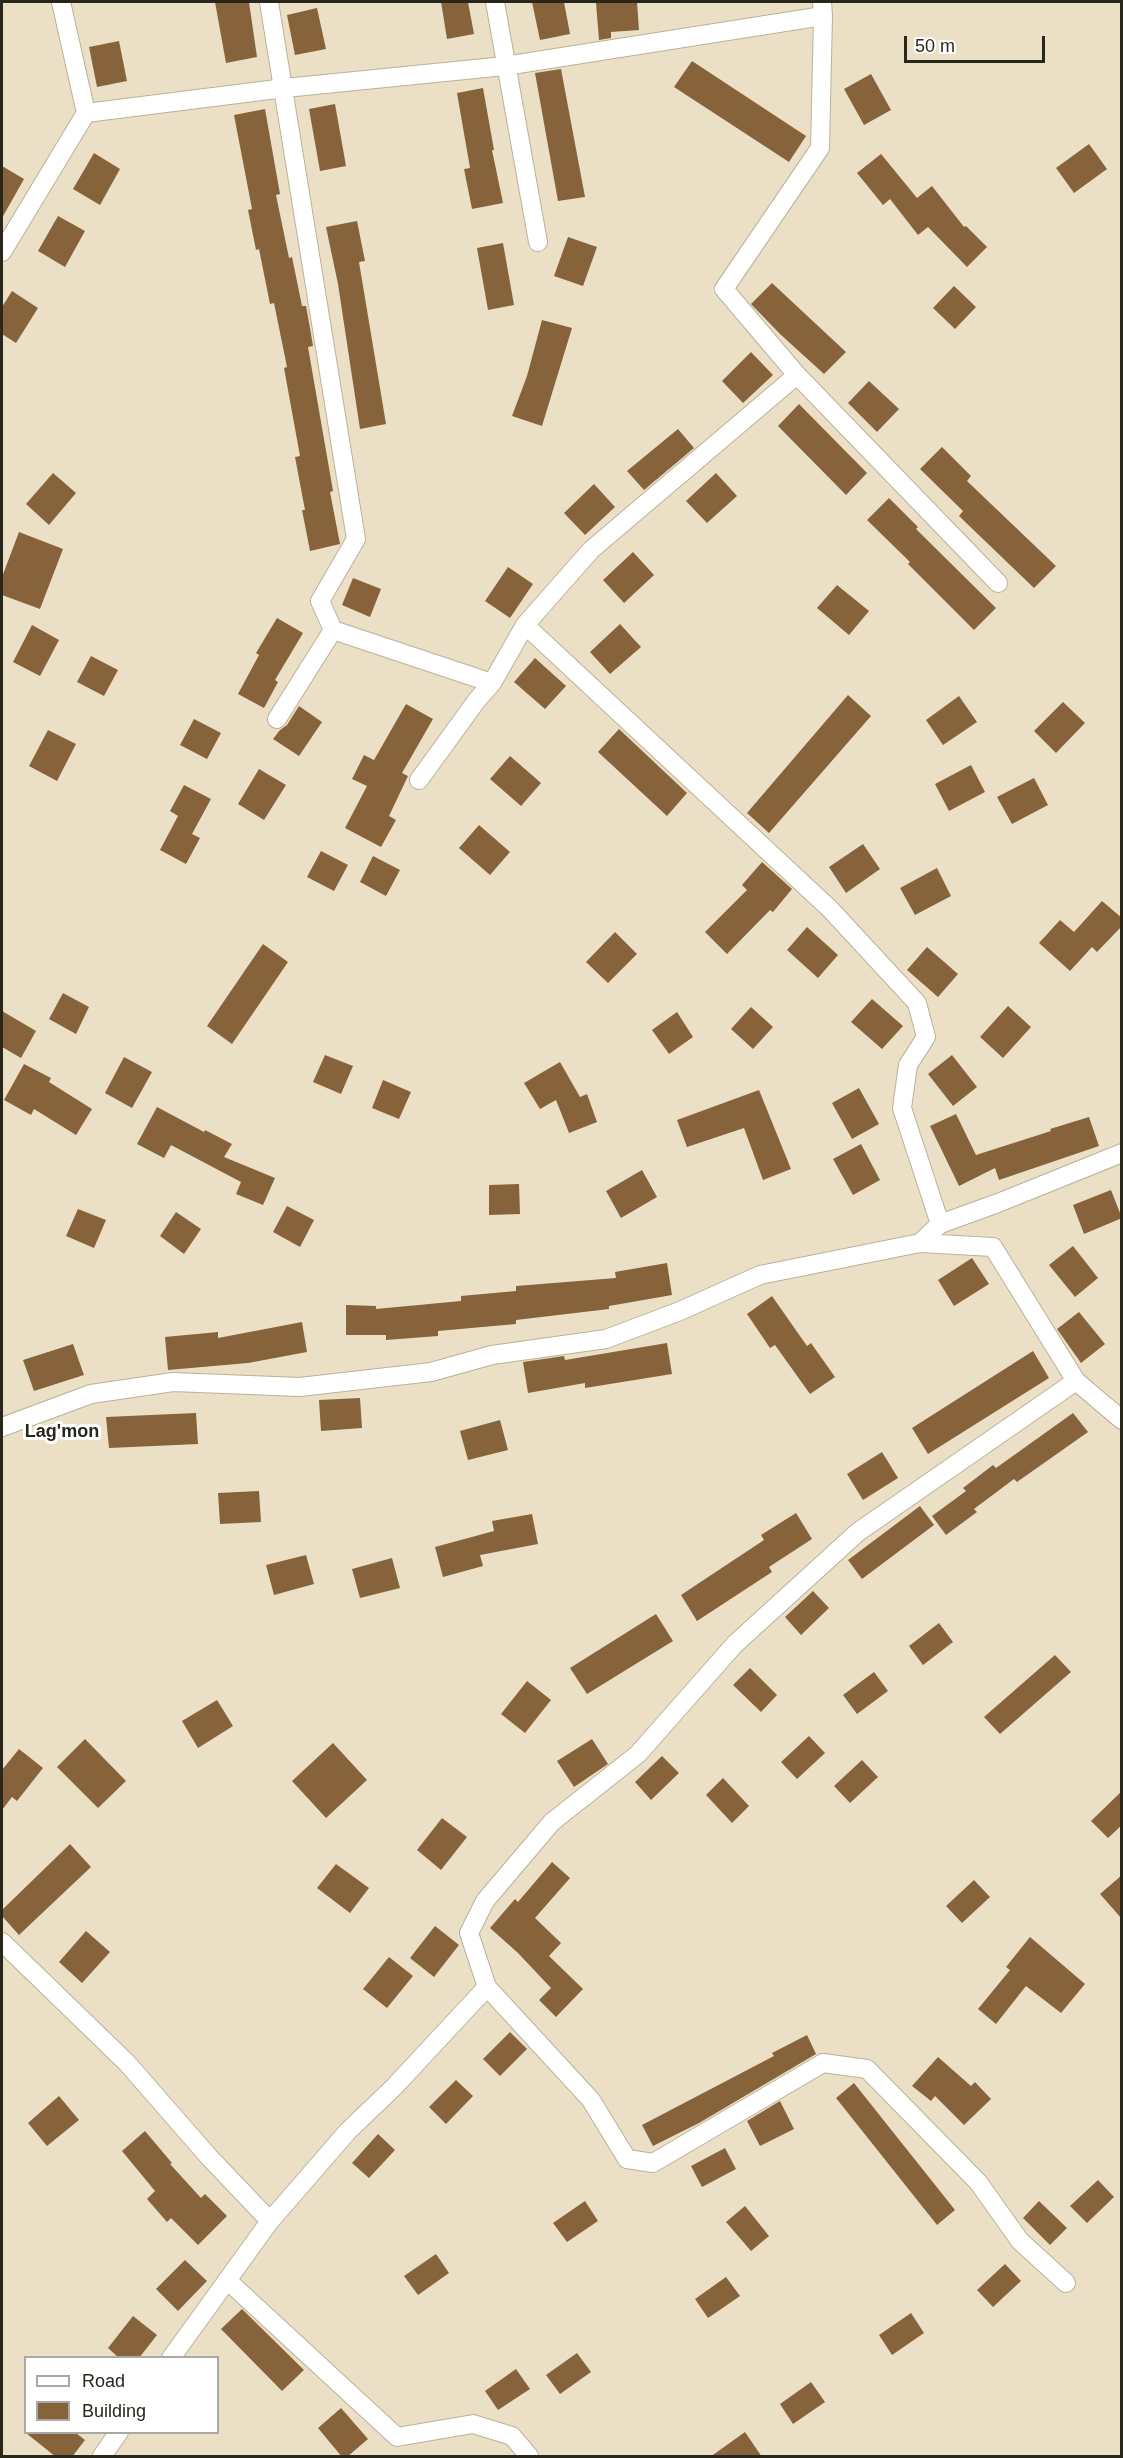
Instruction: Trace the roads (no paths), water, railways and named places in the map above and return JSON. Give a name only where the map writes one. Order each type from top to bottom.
[{"type":"street","points":[[2,252],[86,114],[61,2]]},
{"type":"street","points":[[270,2],[356,539],[320,601],[333,630],[492,683]]},
{"type":"street","points":[[495,2],[538,242]]},
{"type":"street","points":[[86,114],[285,88],[505,66],[823,9],[820,148],[724,289],[797,375],[998,583]]},
{"type":"street","points":[[419,780],[492,683],[525,625],[591,550],[797,375]]},
{"type":"street","points":[[525,625],[830,909],[917,1003],[926,1037],[908,1065],[902,1108],[940,1224]]},
{"type":"street","points":[[277,719],[333,630]]},
{"type":"street","points":[[920,1243],[940,1224],[1122,1153]]},
{"type":"street","points":[[2,1427],[91,1394],[150,1385],[173,1382],[300,1387],[431,1372],[492,1355],[606,1339],[680,1311],[760,1275],[920,1243],[993,1247],[1076,1381],[1122,1420]]},
{"type":"street","points":[[1066,2283],[1020,2241],[978,2182],[867,2068],[823,2063],[653,2163],[627,2158],[591,2100],[488,1987],[470,1933],[485,1901],[552,1822],[638,1754],[735,1644],[858,1532],[1076,1381]]},
{"type":"street","points":[[2,1942],[127,2063],[209,2157],[270,2221]]},
{"type":"street","points":[[172,2356],[270,2221],[348,2131],[394,2087],[488,1987]]},
{"type":"street","points":[[227,2280],[397,2437],[473,2424],[512,2436],[529,2457]]},
{"type":"street","points":[[102,2457],[118,2434]]},
{"type":"district","name":"Lag'mon","points":[[62,1432]]}]
